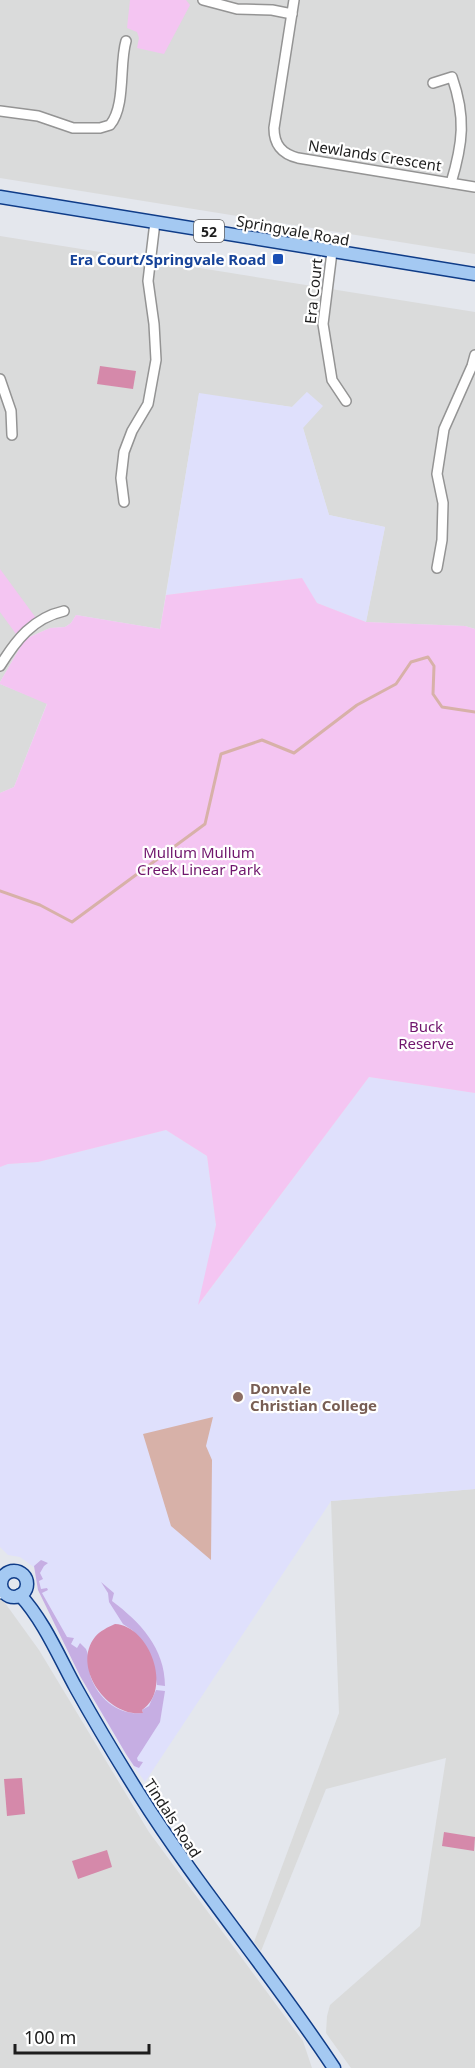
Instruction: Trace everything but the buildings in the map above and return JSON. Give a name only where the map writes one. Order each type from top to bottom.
[{"type":"main road","name":"Springvale Road","points":[[0,196],[475,274]]},
{"type":"main road","points":[[12,1571],[24,1575],[26,1588],[20,1595],[13,1597],[2,1593],[2,1572],[12,1571]]},
{"type":"main road","name":"Tindals Road","points":[[20,1595],[40,1622],[82,1699],[162,1829],[195,1877],[292,2006],[334,2068]]},
{"type":"main road","name":"Tindals Road","points":[[319,2045],[325,2068]]},
{"type":"street","points":[[203,0],[237,9],[273,10],[292,14]]},
{"type":"street","name":"Newlands Crescent","points":[[294,0],[274,128],[276,142],[281,150],[298,158],[475,187]]},
{"type":"street","points":[[0,111],[38,116],[73,128],[100,128],[110,125],[122,82],[126,41]]},
{"type":"street","points":[[433,83],[452,77],[460,100],[461,143],[451,183]]},
{"type":"street","points":[[124,502],[120,478],[124,452],[148,404],[156,360],[148,281],[155,222]]},
{"type":"street","name":"Era Court","points":[[332,252],[323,324],[332,380],[346,401]]},
{"type":"street","points":[[437,568],[442,540],[443,503],[437,474],[444,429],[475,355]]},
{"type":"street","points":[[0,379],[11,411],[12,435]]},
{"type":"street","points":[[0,666],[14,643],[33,625],[50,614],[64,611]]},
{"type":"shaded area","points":[[0,0],[475,0],[475,254],[0,178]]},
{"type":"shaded area","points":[[0,236],[475,312],[475,629],[465,626],[366,622],[385,527],[329,515],[303,428],[307,392],[292,407],[199,394],[160,629],[76,615],[65,627],[50,628],[25,639],[0,682]]},
{"type":"shaded area","points":[[100,366],[136,371],[133,389],[97,384]]},
{"type":"shaded area","points":[[307,392],[323,406],[303,428],[329,515],[385,527],[366,622],[317,603],[301,578],[166,595],[199,393],[292,407]]},
{"type":"shaded area","points":[[0,684],[47,703],[14,787],[0,793]]},
{"type":"shaded area","name":"Donvale Christian College","points":[[369,1077],[475,1093],[475,1489],[331,1501],[145,1782],[89,1692],[40,1591],[39,1571],[20,1557],[8,1555],[0,1547],[0,1167],[8,1164],[38,1162],[166,1130],[207,1156],[216,1225],[199,1304]]},
{"type":"shaded area","points":[[213,1417],[206,1446],[212,1460],[211,1560],[171,1526],[143,1434]]},
{"type":"shaded area","points":[[475,1489],[475,2068],[351,2068],[326,2033],[330,2005],[420,1926],[446,1758],[326,1789],[261,1951],[254,1942],[339,1713],[331,1501]]},
{"type":"shaded area","points":[[41,1560],[48,1563],[40,1573],[43,1579],[39,1581],[41,1589],[47,1588],[48,1590],[42,1593],[67,1637],[74,1638],[71,1644],[77,1648],[80,1643],[86,1649],[91,1678],[99,1693],[118,1709],[143,1713],[142,1710],[149,1706],[156,1690],[165,1691],[160,1722],[137,1758],[138,1761],[143,1762],[139,1768],[134,1766],[126,1754],[80,1676],[38,1590],[34,1566]]},
{"type":"shaded area","points":[[101,1582],[114,1593],[112,1601],[141,1627],[156,1648],[164,1672],[165,1686],[157,1685],[153,1662],[147,1648],[132,1630],[123,1624],[109,1602],[108,1593]]},
{"type":"shaded area","points":[[0,1596],[39,1650],[149,1832],[303,2041],[312,2068],[0,2068]]},
{"type":"shaded area","points":[[115,1624],[127,1627],[138,1635],[153,1660],[156,1688],[151,1701],[142,1710],[143,1713],[130,1712],[117,1707],[106,1699],[90,1676],[87,1662],[89,1649],[97,1635]]},
{"type":"shaded area","points":[[22,1778],[25,1814],[7,1816],[4,1779]]},
{"type":"shaded area","points":[[444,1832],[475,1837],[474,1851],[442,1846]]},
{"type":"shaded area","points":[[107,1850],[112,1867],[78,1879],[72,1861]]},
{"type":"green space","points":[[130,0],[186,0],[190,5],[164,54],[137,48],[139,38],[137,32],[127,28]]},
{"type":"green space","points":[[0,569],[36,618],[16,634],[0,612]]},
{"type":"green space","name":"Mullum Mullum Creek Linear Park","points":[[302,578],[317,603],[366,622],[465,626],[475,629],[475,1093],[369,1077],[198,1305],[216,1225],[207,1156],[166,1130],[38,1162],[8,1164],[0,1167],[0,793],[14,787],[47,704],[0,684],[0,682],[25,639],[50,628],[65,627],[76,615],[160,629],[166,595]]},
{"type":"waterway","points":[[0,891],[40,905],[72,922],[205,824],[221,754],[262,740],[294,753],[357,705],[396,684],[411,662],[428,657],[434,666],[433,694],[442,707],[475,712]]},
{"type":"place","name":"Era Court/Springvale Road","points":[[278,259]]},
{"type":"place","name":"Donvale Christian College","points":[[238,1397]]},
{"type":"park label","name":"Buck Reserve","points":[[426,1034]]}]
